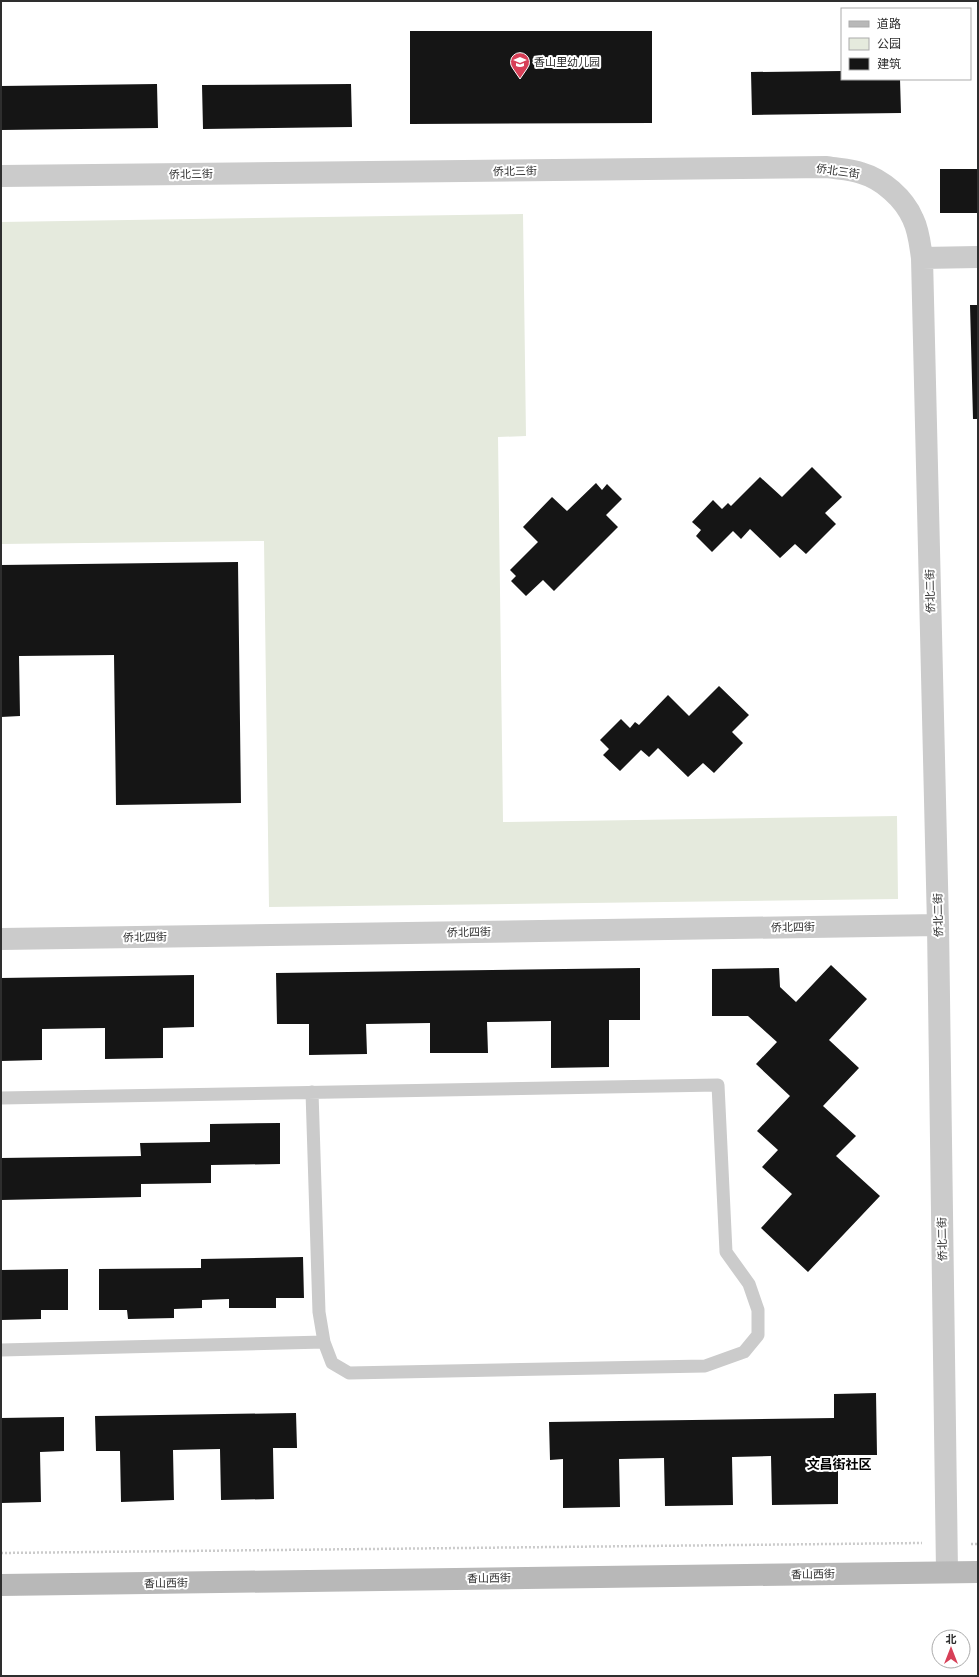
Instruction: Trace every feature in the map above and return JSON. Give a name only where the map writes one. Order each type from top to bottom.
[{"type":"street","name":"侨北三街","points":[[1,176],[827,167],[861,173],[885,185],[901,201],[913,218],[920,240],[922,258]]},
{"type":"street","points":[[922,258],[978,257]]},
{"type":"street","name":"侨北二街","points":[[922,258],[938,925],[947,1572]]},
{"type":"street","name":"侨北四街","points":[[1,939],[938,925]]},
{"type":"street","name":"香山西街","points":[[1,1585],[978,1572]]},
{"type":"lane","points":[[1,1098],[312,1092],[718,1085],[726,1252],[749,1284],[758,1310],[758,1335],[744,1352],[705,1366],[349,1373],[332,1363],[324,1342],[319,1312],[312,1092]]},
{"type":"lane","points":[[1,1350],[324,1342]]},
{"type":"path","points":[[1,1553],[947,1543],[978,1544]]},
{"type":"green space","points":[[523,214],[526,436],[498,437],[503,822],[897,816],[898,899],[269,907],[264,541],[1,544],[1,222]]},
{"type":"building","points":[[410,31],[652,31],[652,123],[410,124]]},
{"type":"building","points":[[841,71],[841,80],[900,80],[901,113],[752,115],[751,72]]},
{"type":"building","points":[[157,84],[158,128],[1,130],[1,86]]},
{"type":"building","points":[[351,84],[352,127],[203,129],[202,85]]},
{"type":"building","points":[[940,169],[978,169],[978,213],[940,213]]},
{"type":"building","points":[[970,305],[978,305],[978,419],[973,419]]},
{"type":"building","points":[[812,467],[842,497],[825,513],[836,524],[806,554],[795,544],[780,558],[750,529],[741,539],[733,531],[712,552],[696,536],[701,530],[692,522],[713,500],[722,509],[728,503],[731,506],[760,477],[782,497]]},
{"type":"building","points":[[596,483],[602,490],[607,484],[622,499],[606,515],[618,527],[554,591],[543,580],[526,596],[511,581],[516,576],[510,570],[538,542],[523,527],[552,497],[567,511]]},
{"type":"building","points":[[238,562],[241,803],[116,805],[114,655],[19,656],[20,716],[1,717],[1,565]]},
{"type":"building","points":[[719,686],[749,715],[732,732],[743,743],[714,773],[703,763],[688,777],[658,748],[649,757],[641,750],[620,771],[603,755],[609,749],[600,740],[621,719],[630,728],[635,722],[639,725],[668,695],[689,716]]},
{"type":"building","points":[[831,965],[867,999],[829,1040],[859,1068],[823,1106],[856,1136],[836,1156],[880,1196],[808,1272],[761,1228],[792,1194],[762,1167],[778,1150],[757,1131],[790,1096],[756,1064],[777,1042],[748,1016],[712,1016],[712,969],[779,968],[780,987],[796,1002]]},
{"type":"building","points":[[640,968],[640,1020],[609,1020],[609,1067],[551,1068],[551,1021],[487,1022],[488,1053],[430,1053],[430,1023],[366,1024],[367,1054],[309,1055],[309,1024],[277,1024],[276,973]]},
{"type":"building","points":[[194,975],[194,1027],[163,1028],[163,1058],[105,1059],[105,1028],[42,1029],[42,1060],[1,1061],[1,978]]},
{"type":"building","points":[[280,1123],[280,1164],[211,1165],[211,1183],[141,1184],[141,1197],[1,1200],[1,1158],[141,1156],[140,1143],[210,1142],[210,1124]]},
{"type":"building","points":[[303,1257],[304,1298],[276,1298],[276,1308],[229,1308],[229,1299],[202,1300],[202,1308],[174,1309],[174,1318],[128,1319],[127,1310],[99,1310],[99,1269],[201,1268],[201,1259]]},
{"type":"building","points":[[68,1269],[68,1310],[41,1310],[41,1319],[1,1320],[1,1270]]},
{"type":"building","points":[[876,1393],[877,1455],[838,1455],[838,1504],[772,1505],[771,1456],[732,1457],[733,1505],[665,1506],[664,1458],[619,1459],[620,1507],[563,1508],[563,1459],[550,1460],[549,1422],[834,1418],[834,1394]]},
{"type":"building","points":[[296,1413],[297,1448],[273,1448],[274,1499],[221,1500],[220,1449],[173,1450],[174,1500],[121,1502],[120,1451],[96,1451],[95,1416]]},
{"type":"building","points":[[64,1417],[64,1451],[40,1452],[41,1502],[1,1503],[1,1418]]},
{"type":"place","name":"香山里幼儿园","points":[[520,79]]},
{"type":"district","name":"文昌街社区","points":[[839,1464]]}]
